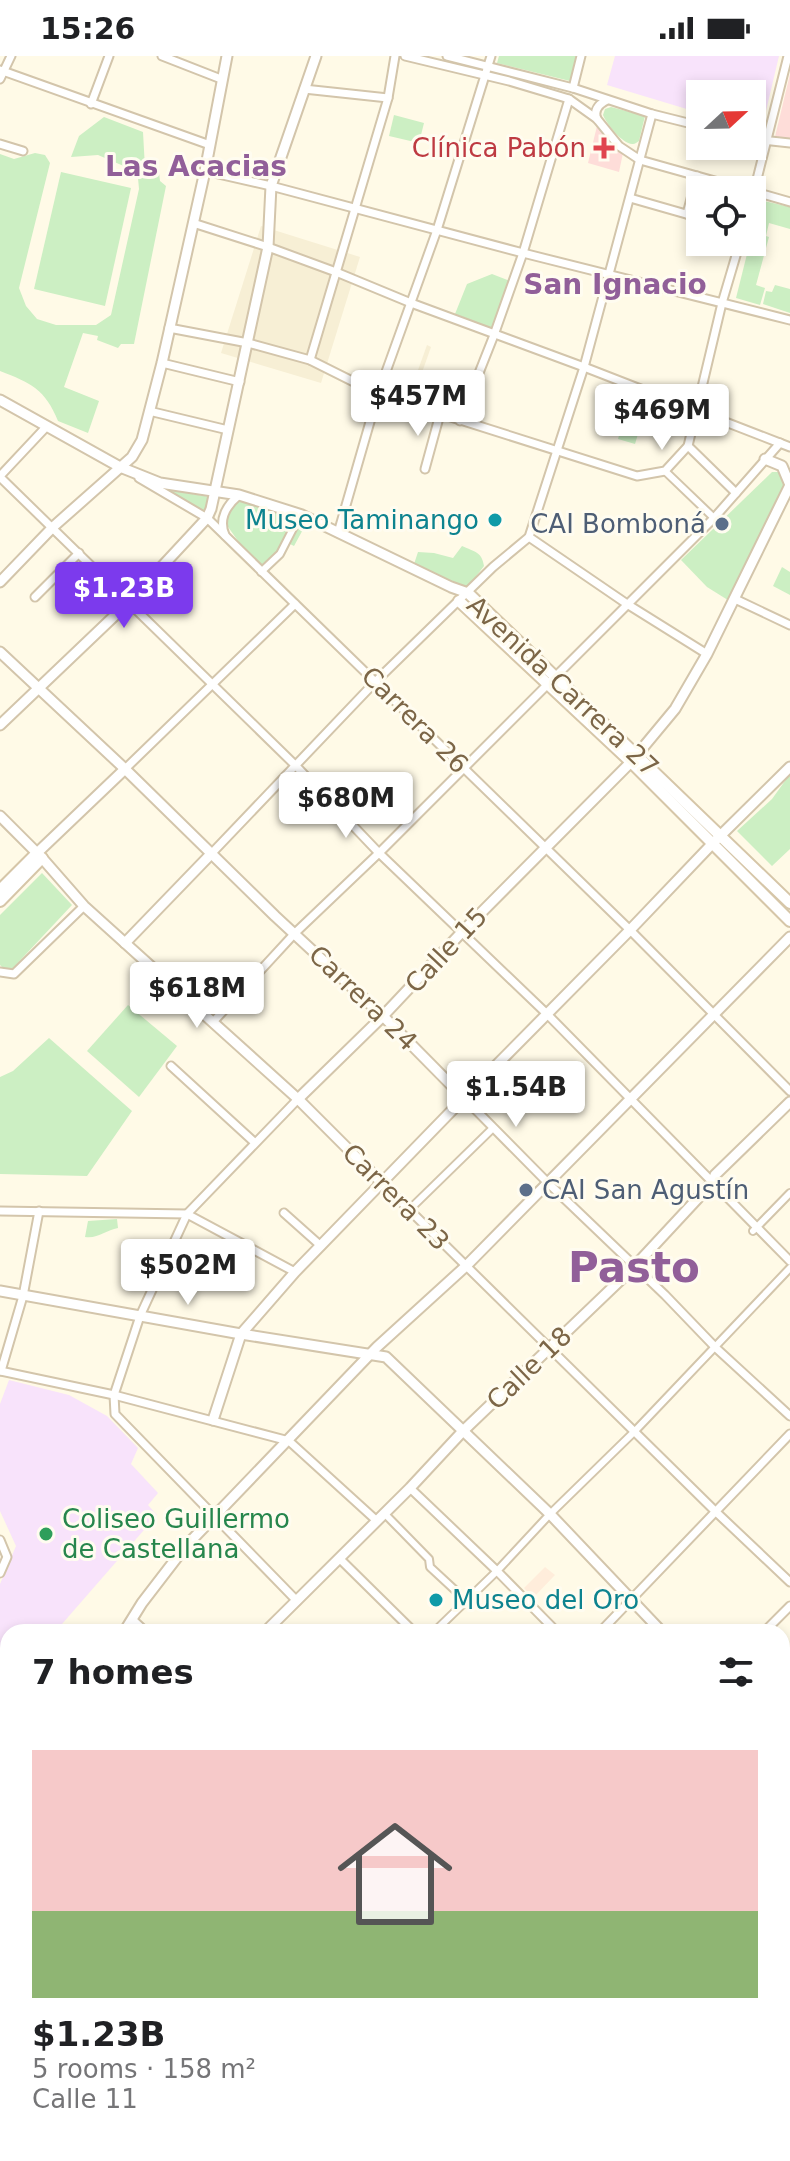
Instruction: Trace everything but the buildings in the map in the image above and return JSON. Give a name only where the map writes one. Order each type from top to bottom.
[{"type":"main road","name":"Avenida Carrera 27","points":[[464,597],[717,839],[790,903]]},
{"type":"main road","name":"Avenida Carrera 27","points":[[717,839],[790,921]]},
{"type":"main road","points":[[0,890],[40,856]]},
{"type":"main road","points":[[0,901],[40,856]]},
{"type":"street","points":[[11,56],[1,74],[210,145]]},
{"type":"street","points":[[91,104],[109,56]]},
{"type":"street","points":[[162,56],[221,79]]},
{"type":"street","points":[[0,582],[53,527],[132,457],[142,440],[205,171],[227,56]]},
{"type":"street","points":[[0,725],[129,602],[207,518],[268,247],[271,186],[316,56]]},
{"type":"street","points":[[310,360],[388,98],[395,56]]},
{"type":"street","points":[[405,56],[573,88],[686,122]]},
{"type":"street","points":[[447,56],[569,99],[597,119],[619,146],[640,160],[697,176]]},
{"type":"street","points":[[338,533],[378,394],[437,230],[491,56]]},
{"type":"street","points":[[573,88],[581,56]]},
{"type":"street","points":[[788,60],[766,142],[790,143]]},
{"type":"street","points":[[304,89],[388,98]]},
{"type":"street","points":[[460,421],[523,253],[569,99]]},
{"type":"street","points":[[597,119],[597,108],[607,100]]},
{"type":"street","points":[[125,943],[376,681],[493,567],[529,537],[584,367],[652,114]]},
{"type":"street","points":[[0,144],[23,151]]},
{"type":"street","points":[[205,171],[790,320]]},
{"type":"street","points":[[766,196],[790,202]]},
{"type":"street","points":[[630,198],[686,214]]},
{"type":"street","points":[[193,223],[336,272],[790,447]]},
{"type":"street","points":[[169,328],[248,343],[310,360],[378,394],[637,476],[646,476],[665,471],[688,446],[736,256]]},
{"type":"street","points":[[162,363],[240,382]]},
{"type":"street","name":"Carrera 26","points":[[0,400],[207,518],[546,847],[790,1091]]},
{"type":"street","points":[[149,411],[228,430]]},
{"type":"street","points":[[425,469],[440,414]]},
{"type":"street","points":[[47,426],[0,476],[295,765],[379,853],[547,1014],[755,1229],[790,1261]]},
{"type":"street","points":[[213,1022],[295,933],[714,518],[780,443]]},
{"type":"street","points":[[688,446],[736,493]]},
{"type":"street","points":[[765,459],[782,466],[790,485]]},
{"type":"street","name":"Avenida Carrera 27","points":[[120,467],[160,483],[239,495],[300,515],[451,587],[464,597]]},
{"type":"street","points":[[665,471],[714,518]]},
{"type":"street","name":"Calle 15","points":[[214,1517],[115,1414],[114,1395],[140,1316],[187,1214],[254,1142],[383,1016],[634,759],[675,709],[707,654],[790,485]]},
{"type":"street","points":[[227,540],[222,529],[223,518],[227,507],[239,495]]},
{"type":"street","points":[[261,572],[280,554],[300,515]]},
{"type":"street","points":[[529,537],[707,654]]},
{"type":"street","points":[[35,597],[79,553]]},
{"type":"street","points":[[0,565],[9,573]]},
{"type":"street","points":[[735,599],[790,625]]},
{"type":"street","points":[[40,856],[295,604]]},
{"type":"street","name":"Carrera 24","points":[[0,652],[383,1016],[547,1182],[790,1416]]},
{"type":"street","points":[[213,1420],[241,1334],[295,1272],[787,770],[790,755]]},
{"type":"street","name":"Carrera 23","points":[[0,816],[84,906],[298,1099],[790,1582]]},
{"type":"street","points":[[0,972],[14,974],[84,906]]},
{"type":"street","points":[[129,1624],[185,1547],[369,1355],[466,1266],[790,937]]},
{"type":"street","points":[[171,1066],[254,1142]]},
{"type":"street","name":"Calle 18","points":[[273,1624],[463,1431],[634,1267],[712,1183],[715,1175],[790,1102]]},
{"type":"street","points":[[409,1210],[493,1128]]},
{"type":"street","points":[[755,1229],[790,1193]]},
{"type":"street","points":[[0,1211],[187,1214],[295,1272]]},
{"type":"street","points":[[39,1211],[23,1296],[0,1371],[114,1395],[289,1441],[429,1559],[430,1567],[457,1592]]},
{"type":"street","points":[[284,1213],[321,1246]]},
{"type":"street","points":[[442,1624],[634,1432],[790,1268]]},
{"type":"street","points":[[0,1291],[386,1357],[550,1514],[654,1624]]},
{"type":"street","points":[[608,1624],[790,1434]]},
{"type":"street","points":[[410,1488],[549,1624]]},
{"type":"street","points":[[214,1517],[297,1601]]},
{"type":"street","points":[[0,1540],[7,1557],[0,1573]]},
{"type":"street","points":[[340,1559],[406,1624]]},
{"type":"street","points":[[772,1624],[790,1606]]},
{"type":"street","points":[[132,1619],[137,1624]]},
{"type":"shaded area","points":[[615,56],[779,56],[766,111],[766,80],[686,80],[686,109],[607,85]]},
{"type":"shaded area","points":[[790,74],[790,142],[774,141]]},
{"type":"shaded area","name":"Clínica Pabón","points":[[597,126],[617,146],[616,150],[623,153],[619,172],[588,163]]},
{"type":"shaded area","points":[[261,226],[360,257],[321,383],[221,353]]},
{"type":"shaded area","points":[[427,345],[431,347],[412,401],[408,398]]},
{"type":"shaded area","points":[[310,786],[319,795],[300,814],[291,805]]},
{"type":"shaded area","points":[[9,1380],[69,1395],[107,1416],[138,1448],[131,1464],[158,1493],[148,1505],[157,1515],[62,1624],[0,1624],[0,1584],[16,1546],[0,1511],[0,1404]]},
{"type":"shaded area","points":[[545,1567],[555,1575],[533,1598],[524,1588]]},
{"type":"green space","points":[[499,56],[576,56],[570,81],[497,63]]},
{"type":"green space","points":[[611,107],[645,116],[639,141],[629,143],[611,128],[603,115],[605,109]]},
{"type":"green space","points":[[394,115],[424,123],[419,143],[389,136]]},
{"type":"green space","points":[[104,117],[143,132],[145,168],[159,172],[160,181],[166,186],[134,344],[121,344],[118,348],[97,340],[98,336],[83,333],[64,387],[99,401],[88,433],[58,421],[48,401],[36,388],[0,371],[0,154],[14,159],[35,153],[45,155],[50,163],[19,288],[26,306],[37,319],[56,325],[96,325],[111,315],[139,189],[133,170],[98,155],[71,157],[79,136]]},
{"type":"green space","points":[[61,172],[131,188],[105,306],[34,289]]},
{"type":"green space","points":[[766,201],[790,207],[790,229],[769,223],[766,236]]},
{"type":"green space","points":[[746,256],[764,256],[756,285],[765,288],[760,305],[736,298]]},
{"type":"green space","points":[[492,274],[510,281],[492,328],[455,314],[467,284]]},
{"type":"green space","points":[[775,285],[790,289],[790,313],[763,304],[766,291],[772,292]]},
{"type":"green space","points":[[624,418],[641,424],[635,444],[618,439]]},
{"type":"green space","points":[[772,472],[780,472],[785,478],[784,489],[731,602],[707,587],[681,560]]},
{"type":"green space","points":[[163,489],[210,497],[205,514]]},
{"type":"green space","points":[[241,499],[290,515],[306,524],[294,546],[288,543],[263,567],[243,548],[226,524],[231,507]]},
{"type":"green space","points":[[462,546],[480,555],[484,566],[468,587],[447,583],[414,564],[418,552],[453,558]]},
{"type":"green space","points":[[782,567],[790,572],[790,595],[773,586]]},
{"type":"green space","points":[[790,774],[790,849],[772,866],[737,831],[772,799]]},
{"type":"green space","points":[[42,873],[72,905],[12,969],[4,969],[0,965],[0,915]]},
{"type":"green space","points":[[128,1005],[177,1046],[139,1097],[87,1051]]},
{"type":"green space","points":[[49,1038],[132,1111],[87,1176],[0,1174],[0,1077],[13,1071]]},
{"type":"green space","points":[[117,1219],[118,1228],[85,1237],[88,1221]]},
{"type":"place","name":"Clínica Pabón","points":[[604,148]]},
{"type":"place","name":"Museo Taminango","points":[[495,520]]},
{"type":"place","name":"CAI Bomboná","points":[[722,524]]},
{"type":"place","name":"CAI San Agustín","points":[[526,1190]]},
{"type":"place","name":"Coliseo Guillermo de Castellana","points":[[46,1534]]},
{"type":"place","name":"Museo del Oro","points":[[436,1600]]},
{"type":"district","name":"Las Acacias","points":[[196,166]]},
{"type":"district","name":"San Ignacio","points":[[615,284]]},
{"type":"district","name":"Pasto","points":[[634,1267]]}]
